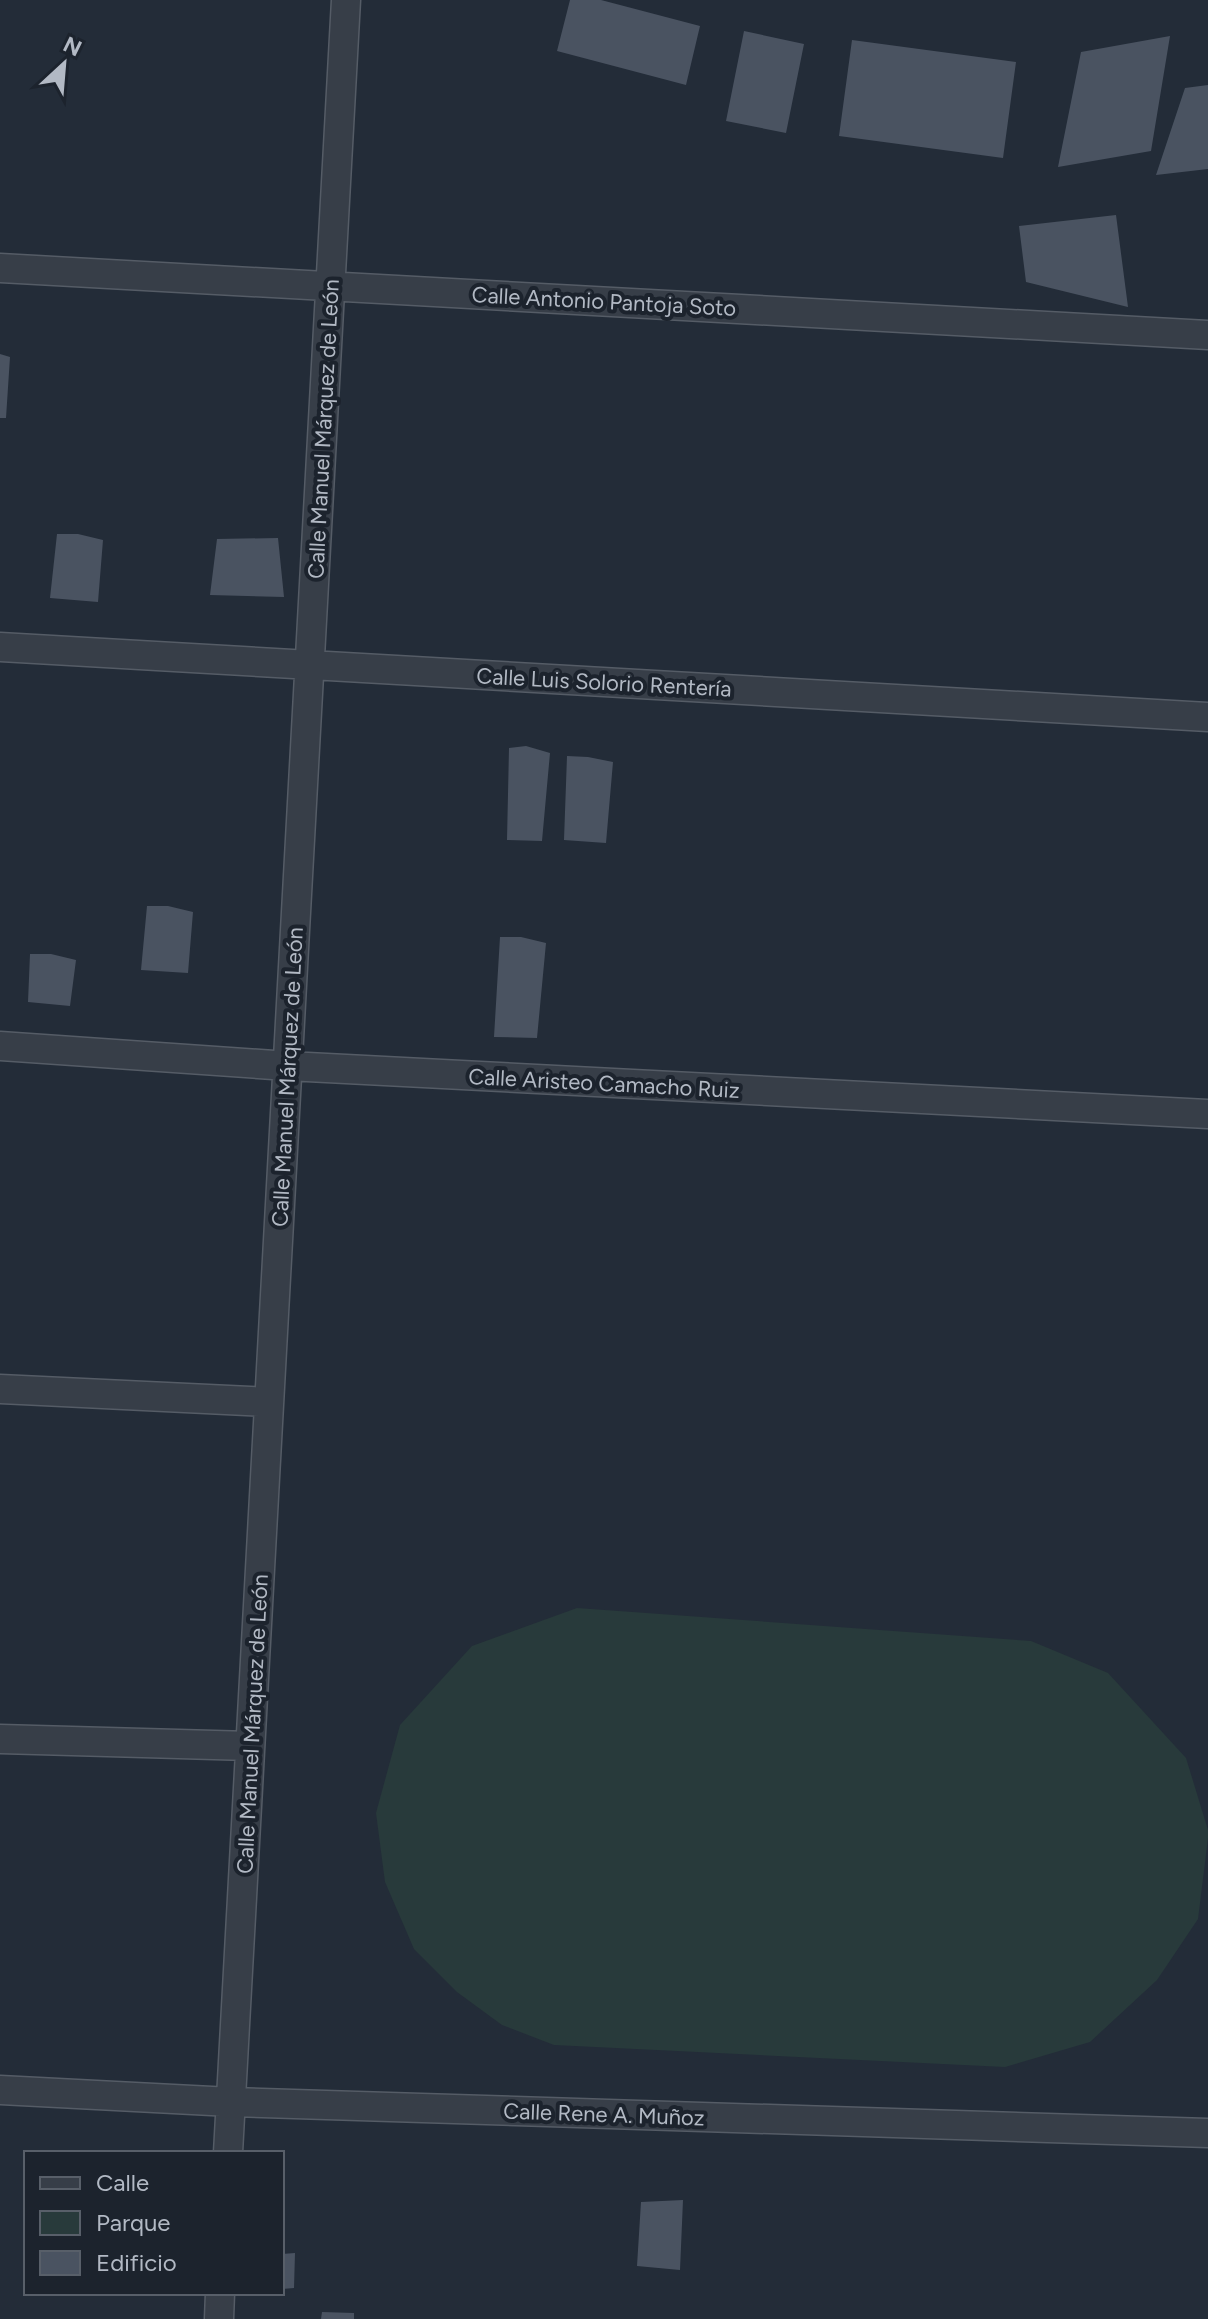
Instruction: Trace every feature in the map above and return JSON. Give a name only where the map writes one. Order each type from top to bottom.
[{"type":"street","name":"Calle Manuel Márquez de León","points":[[228,2151],[346,0]]},
{"type":"street","name":"Calle Antonio Pantoja Soto","points":[[0,268],[1208,335]]},
{"type":"street","name":"Calle Luis Solorio Rentería","points":[[0,647],[1208,717]]},
{"type":"street","name":"Calle Aristeo Camacho Ruiz","points":[[0,1046],[288,1066],[1208,1114]]},
{"type":"street","points":[[0,1389],[269,1402]]},
{"type":"street","points":[[0,1739],[250,1746]]},
{"type":"street","name":"Calle Rene A. Muñoz","points":[[0,2090],[231,2102],[1208,2133]]},
{"type":"street","points":[[219,2319],[220,2295]]},
{"type":"green space","points":[[577,1608],[1031,1641],[1108,1673],[1186,1758],[1208,1830],[1198,1919],[1157,1980],[1090,2042],[1005,2067],[554,2045],[502,2025],[457,1992],[414,1949],[385,1882],[376,1813],[400,1725],[472,1646]]},
{"type":"building","points":[[570,0],[601,0],[700,26],[686,85],[557,51]]},
{"type":"building","points":[[744,31],[804,44],[786,133],[726,121]]},
{"type":"building","points":[[1170,36],[1151,151],[1058,167],[1081,52]]},
{"type":"building","points":[[852,40],[1016,62],[1003,158],[839,136]]},
{"type":"building","points":[[1208,85],[1208,169],[1156,175],[1185,88]]},
{"type":"building","points":[[1116,215],[1128,307],[1026,282],[1019,226]]},
{"type":"building","points":[[0,354],[10,357],[6,418],[0,418]]},
{"type":"building","points":[[57,534],[78,534],[103,540],[98,602],[50,598]]},
{"type":"building","points":[[278,538],[284,597],[210,595],[217,539]]},
{"type":"building","points":[[526,746],[550,753],[542,841],[507,840],[509,748]]},
{"type":"building","points":[[567,756],[613,762],[606,843],[564,840]]},
{"type":"building","points":[[147,906],[168,906],[193,912],[188,973],[141,970]]},
{"type":"building","points":[[500,937],[521,937],[546,943],[537,1038],[494,1037]]},
{"type":"building","points":[[30,954],[51,954],[76,960],[70,1006],[28,1002]]},
{"type":"building","points":[[683,2200],[680,2270],[637,2266],[641,2202]]},
{"type":"building","points":[[295,2253],[294,2288],[284,2289],[284,2254]]},
{"type":"building","points":[[322,2312],[354,2313],[354,2319],[321,2319]]}]
